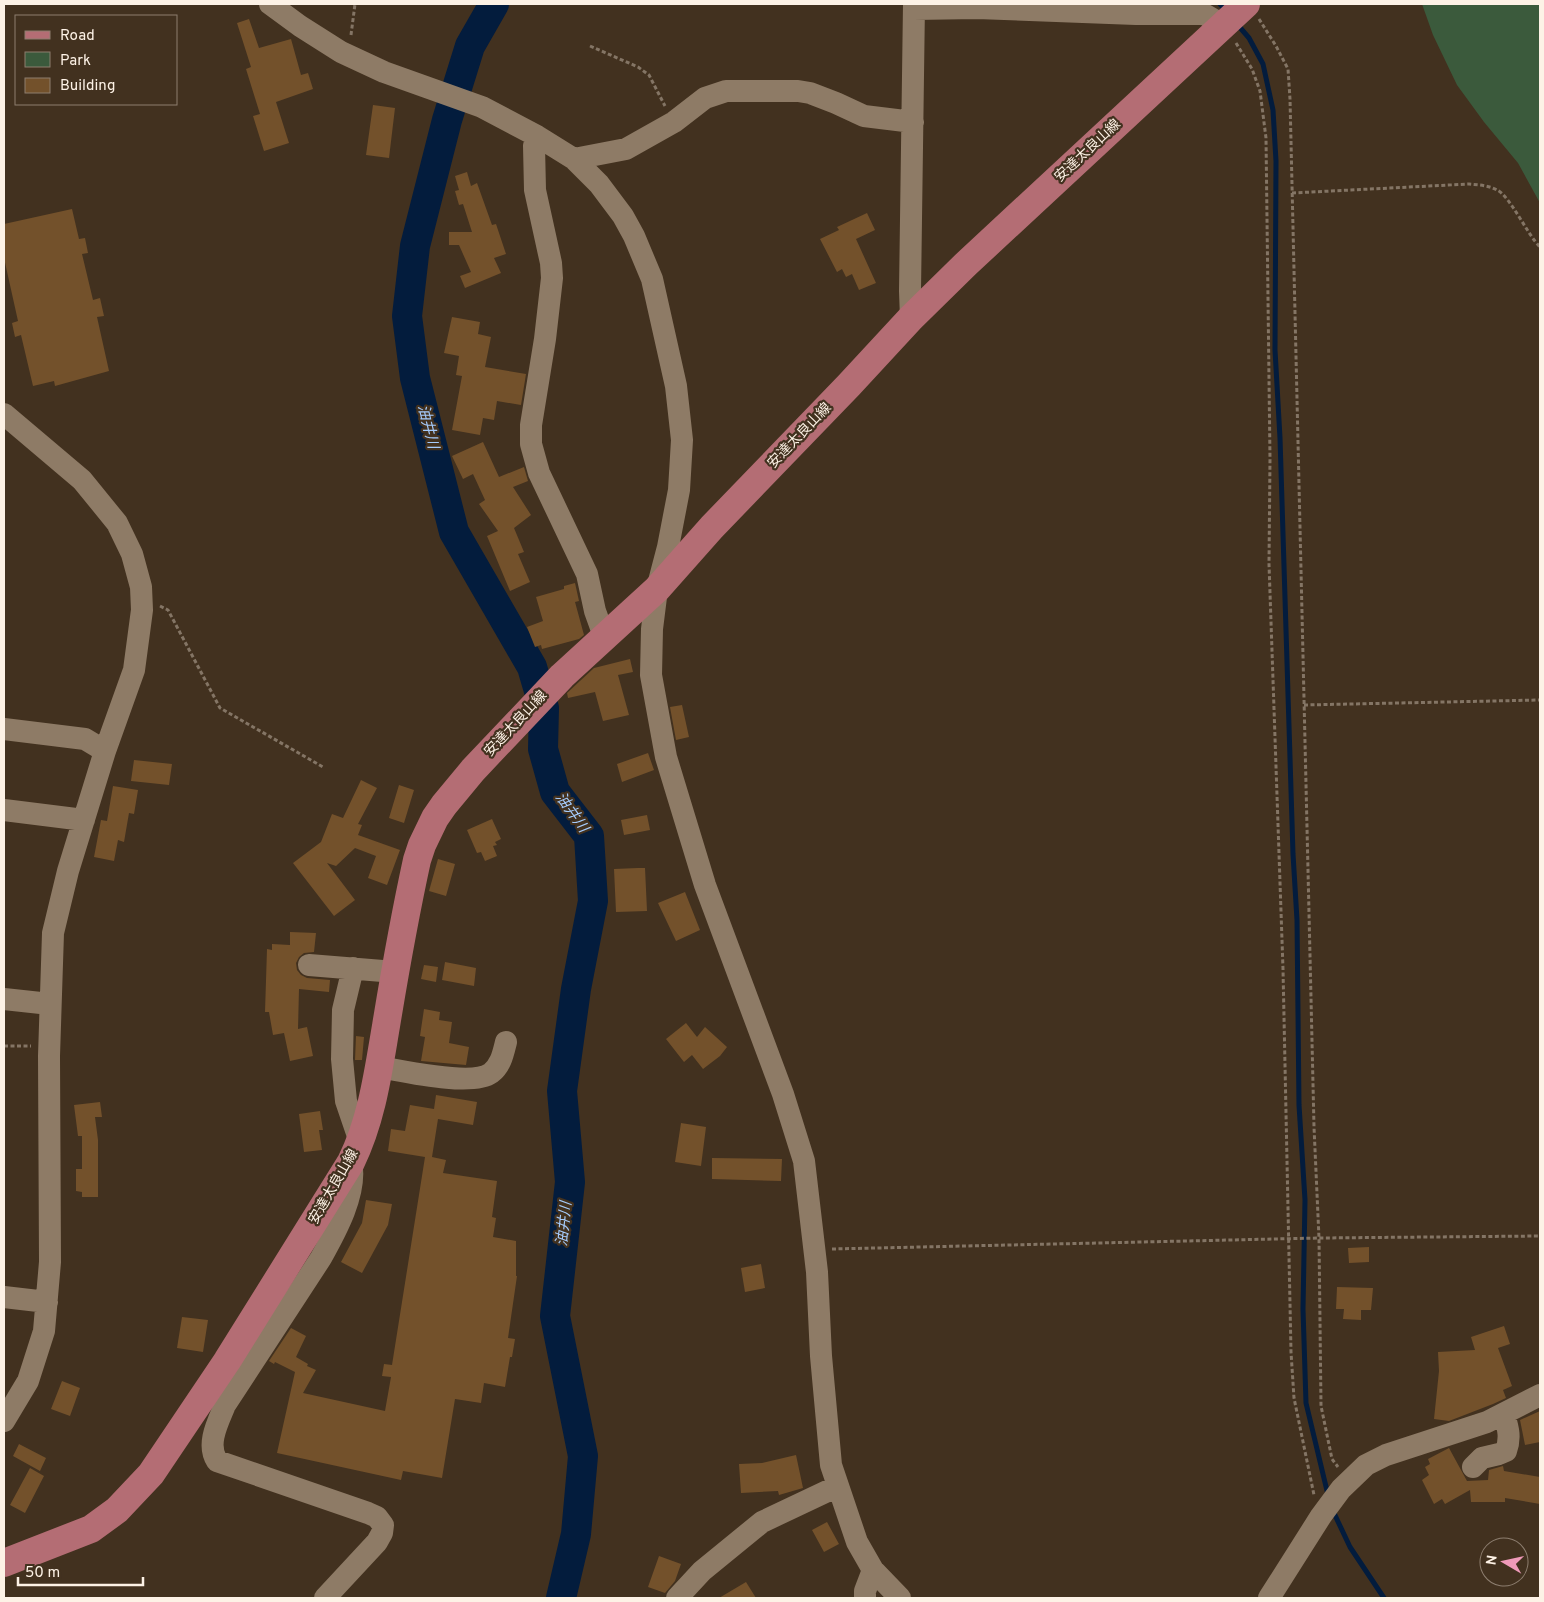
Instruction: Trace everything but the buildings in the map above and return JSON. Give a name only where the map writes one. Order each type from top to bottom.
[{"type":"main road","name":"安達太良山線","points":[[4,1562],[91,1529],[118,1510],[151,1474],[227,1361],[356,1152],[372,1103],[411,888],[422,845],[435,818],[444,805],[562,676],[657,588],[712,526],[849,385],[911,318],[966,264],[1238,16]]},
{"type":"street","points":[[270,4],[300,26],[348,55],[384,72],[482,108],[537,136],[574,159],[614,202],[634,236],[652,279],[676,386],[682,440],[679,490],[668,547],[657,588],[652,629],[652,675],[666,757],[705,885],[783,1094],[801,1153],[810,1207],[821,1356],[832,1465],[857,1542],[874,1570],[900,1598]]},
{"type":"street","points":[[911,318],[914,6],[1238,16]]},
{"type":"street","points":[[574,159],[626,149],[674,122],[705,98],[726,91],[798,91],[810,93],[864,116],[913,122]]},
{"type":"street","points":[[537,136],[534,146],[535,190],[551,263],[552,278],[545,339],[531,425],[531,444],[540,473],[587,574],[595,611],[604,636]]},
{"type":"street","points":[[4,414],[82,480],[117,523],[132,554],[142,597],[134,670],[105,751],[68,871],[53,933],[49,1046],[50,1262],[47,1302],[44,1331],[28,1381],[4,1421]]},
{"type":"street","points":[[4,730],[85,739],[105,751]]},
{"type":"street","points":[[4,810],[84,820]]},
{"type":"street","points":[[308,964],[395,972]]},
{"type":"street","points":[[325,1598],[377,1542],[382,1533],[383,1525],[377,1517],[368,1513],[217,1461],[213,1455],[212,1445],[224,1405],[332,1239],[353,1181],[356,1152],[346,1102],[342,1059],[343,1010],[353,968]]},
{"type":"street","points":[[4,999],[50,1004]]},
{"type":"street","points":[[379,1067],[457,1079],[478,1078],[490,1074],[501,1062],[506,1042]]},
{"type":"street","points":[[4,1297],[47,1302]]},
{"type":"street","points":[[1269,1598],[1320,1517],[1345,1485],[1366,1465],[1386,1455],[1487,1422],[1540,1395]]},
{"type":"street","points":[[1473,1467],[1482,1458],[1506,1451],[1509,1442],[1509,1430],[1504,1414]]},
{"type":"street","points":[[677,1598],[702,1571],[762,1522],[838,1486]]},
{"type":"street","points":[[865,1598],[865,1591],[874,1570]]},
{"type":"path","points":[[348,55],[355,4]]},
{"type":"path","points":[[1320,1517],[1294,1398],[1288,1238],[1283,970],[1269,564],[1270,459],[1266,138],[1260,91],[1252,70],[1232,36],[1238,16],[1276,46],[1288,69],[1314,1126],[1319,1238],[1321,1406],[1332,1459],[1345,1485]]},
{"type":"path","points":[[590,46],[638,67],[649,75],[674,122]]},
{"type":"path","points":[[1292,193],[1469,184],[1483,186],[1498,190],[1521,219],[1532,239],[1540,247]]},
{"type":"path","points":[[142,597],[168,610],[220,708],[323,767]]},
{"type":"path","points":[[1304,705],[1540,700]]},
{"type":"path","points":[[4,1046],[49,1046]]},
{"type":"path","points":[[814,1249],[1288,1238],[1540,1236]]},
{"type":"green space","points":[[1422,4],[1540,4],[1540,203],[1518,163],[1484,122],[1457,85],[1433,35]]},
{"type":"waterway","name":"油井川","points":[[494,4],[470,46],[447,120],[415,246],[407,316],[415,378],[454,532],[532,667],[544,708],[543,749],[555,792],[589,836],[593,901],[576,989],[562,1091],[570,1182],[555,1316],[583,1456],[576,1534],[561,1598]]},
{"type":"waterway","points":[[1220,4],[1227,12]]},
{"type":"waterway","points":[[1237,24],[1249,38],[1263,64],[1273,110],[1276,161],[1275,350],[1280,438],[1293,854],[1297,920],[1299,1105],[1305,1200],[1303,1309],[1306,1403],[1328,1495]]},
{"type":"waterway","points":[[1333,1511],[1350,1547],[1384,1598]]}]
